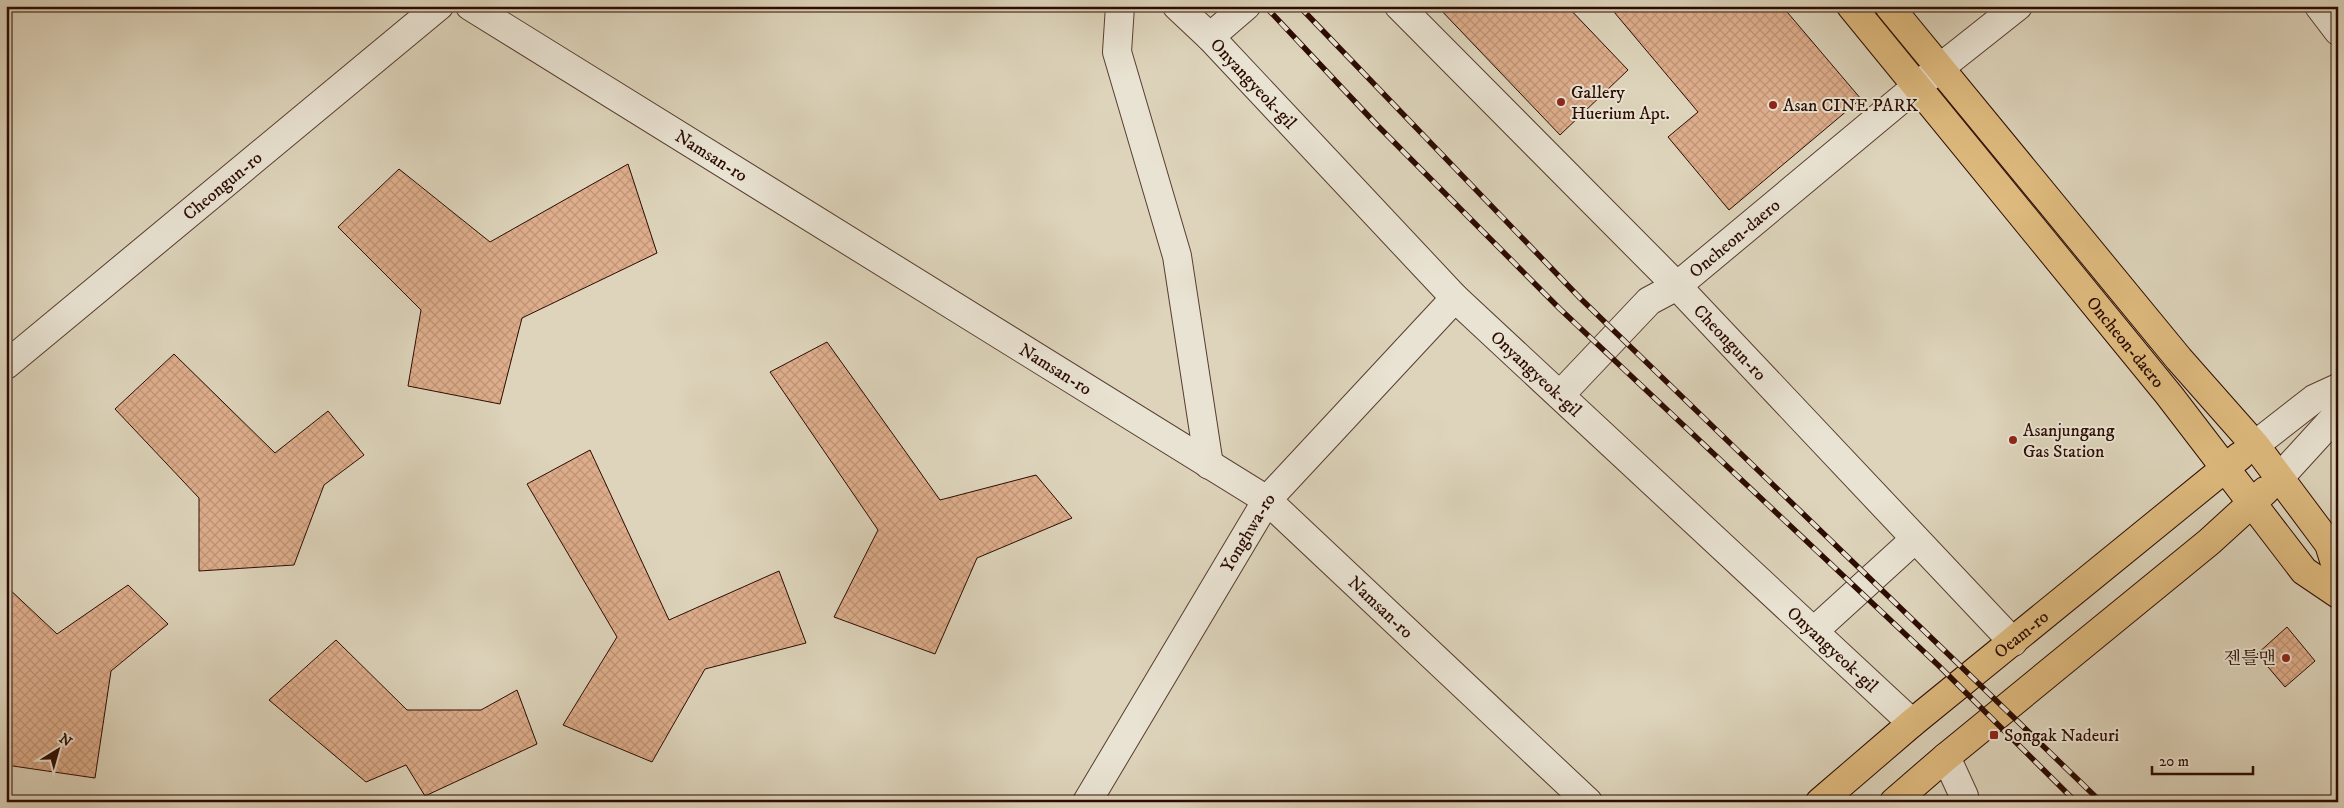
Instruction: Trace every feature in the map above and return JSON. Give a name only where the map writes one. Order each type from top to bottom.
[{"type":"main road","name":"Oncheon-daero","points":[[1851,6],[2169,395],[2304,571],[2338,594]]},
{"type":"main road","name":"Oncheon-daero","points":[[1889,6],[2179,359],[2255,444],[2329,544],[2338,573]]},
{"type":"main road","name":"Oeam-ro","points":[[1820,802],[1912,723],[2255,444]]},
{"type":"main road","points":[[1894,802],[1946,757],[2181,566],[2280,477]]},
{"type":"street","name":"Cheongun-ro","points":[[6,365],[439,6]]},
{"type":"street","name":"Namsan-ro","points":[[470,6],[1267,500],[1588,802]]},
{"type":"street","points":[[1120,6],[1118,52],[1177,256],[1210,465]]},
{"type":"street","name":"Onyangyeok-gil","points":[[1177,6],[1210,37],[1455,298],[1912,723]]},
{"type":"street","points":[[1210,37],[1246,6]]},
{"type":"street","name":"Cheongun-ro","points":[[1399,6],[1677,286],[2013,642]]},
{"type":"street","name":"Oncheon-daero","points":[[1560,394],[1649,301],[1677,286],[1916,86],[2018,6]]},
{"type":"street","points":[[2319,6],[2338,31]]},
{"type":"street","name":"Yonghwa-ro","points":[[1087,802],[1267,500],[1455,298]]},
{"type":"street","points":[[2255,444],[2314,399],[2338,388]]},
{"type":"street","points":[[2280,477],[2334,418],[2338,410]]},
{"type":"street","points":[[1814,631],[1915,539]]},
{"type":"street","points":[[1946,757],[1964,802]]},
{"type":"building","name":"Gallery Huerium Apt.","points":[[1437,6],[1567,6],[1628,70],[1560,135]]},
{"type":"building","name":"Asan CINE PARK","points":[[1609,6],[1782,6],[1861,99],[1729,210],[1668,137],[1698,112]]},
{"type":"building","points":[[628,164],[657,253],[522,318],[500,404],[408,386],[421,310],[338,227],[399,169],[490,242]]},
{"type":"building","points":[[827,342],[940,500],[1036,475],[1072,518],[977,558],[935,654],[834,617],[878,530],[770,372]]},
{"type":"building","points":[[174,354],[275,453],[328,411],[364,455],[324,485],[294,565],[199,571],[199,498],[115,409]]},
{"type":"building","points":[[590,450],[669,620],[779,571],[806,643],[705,669],[652,762],[563,725],[617,637],[527,484]]},
{"type":"building","points":[[128,585],[168,624],[111,671],[95,778],[6,765],[6,586],[57,634]]},
{"type":"building","name":"젠틀맨","points":[[2287,627],[2315,661],[2285,687],[2257,654]]},
{"type":"building","points":[[336,640],[407,710],[481,710],[517,690],[537,744],[425,796],[406,765],[366,782],[269,700]]},
{"type":"railway","points":[[1265,6],[1376,124],[1560,309],[1938,665],[2076,802]]},
{"type":"railway","points":[[1299,6],[1580,298],[2101,802]]},
{"type":"place","name":"Gallery Huerium Apt.","points":[[1561,102]]},
{"type":"place","name":"Asan CINE PARK","points":[[1773,105]]},
{"type":"place","name":"Asanjungang Gas Station","points":[[2013,440]]},
{"type":"place","name":"젠틀맨","points":[[2286,658]]},
{"type":"place","name":"Songak Nadeuri","points":[[1994,735]]}]
